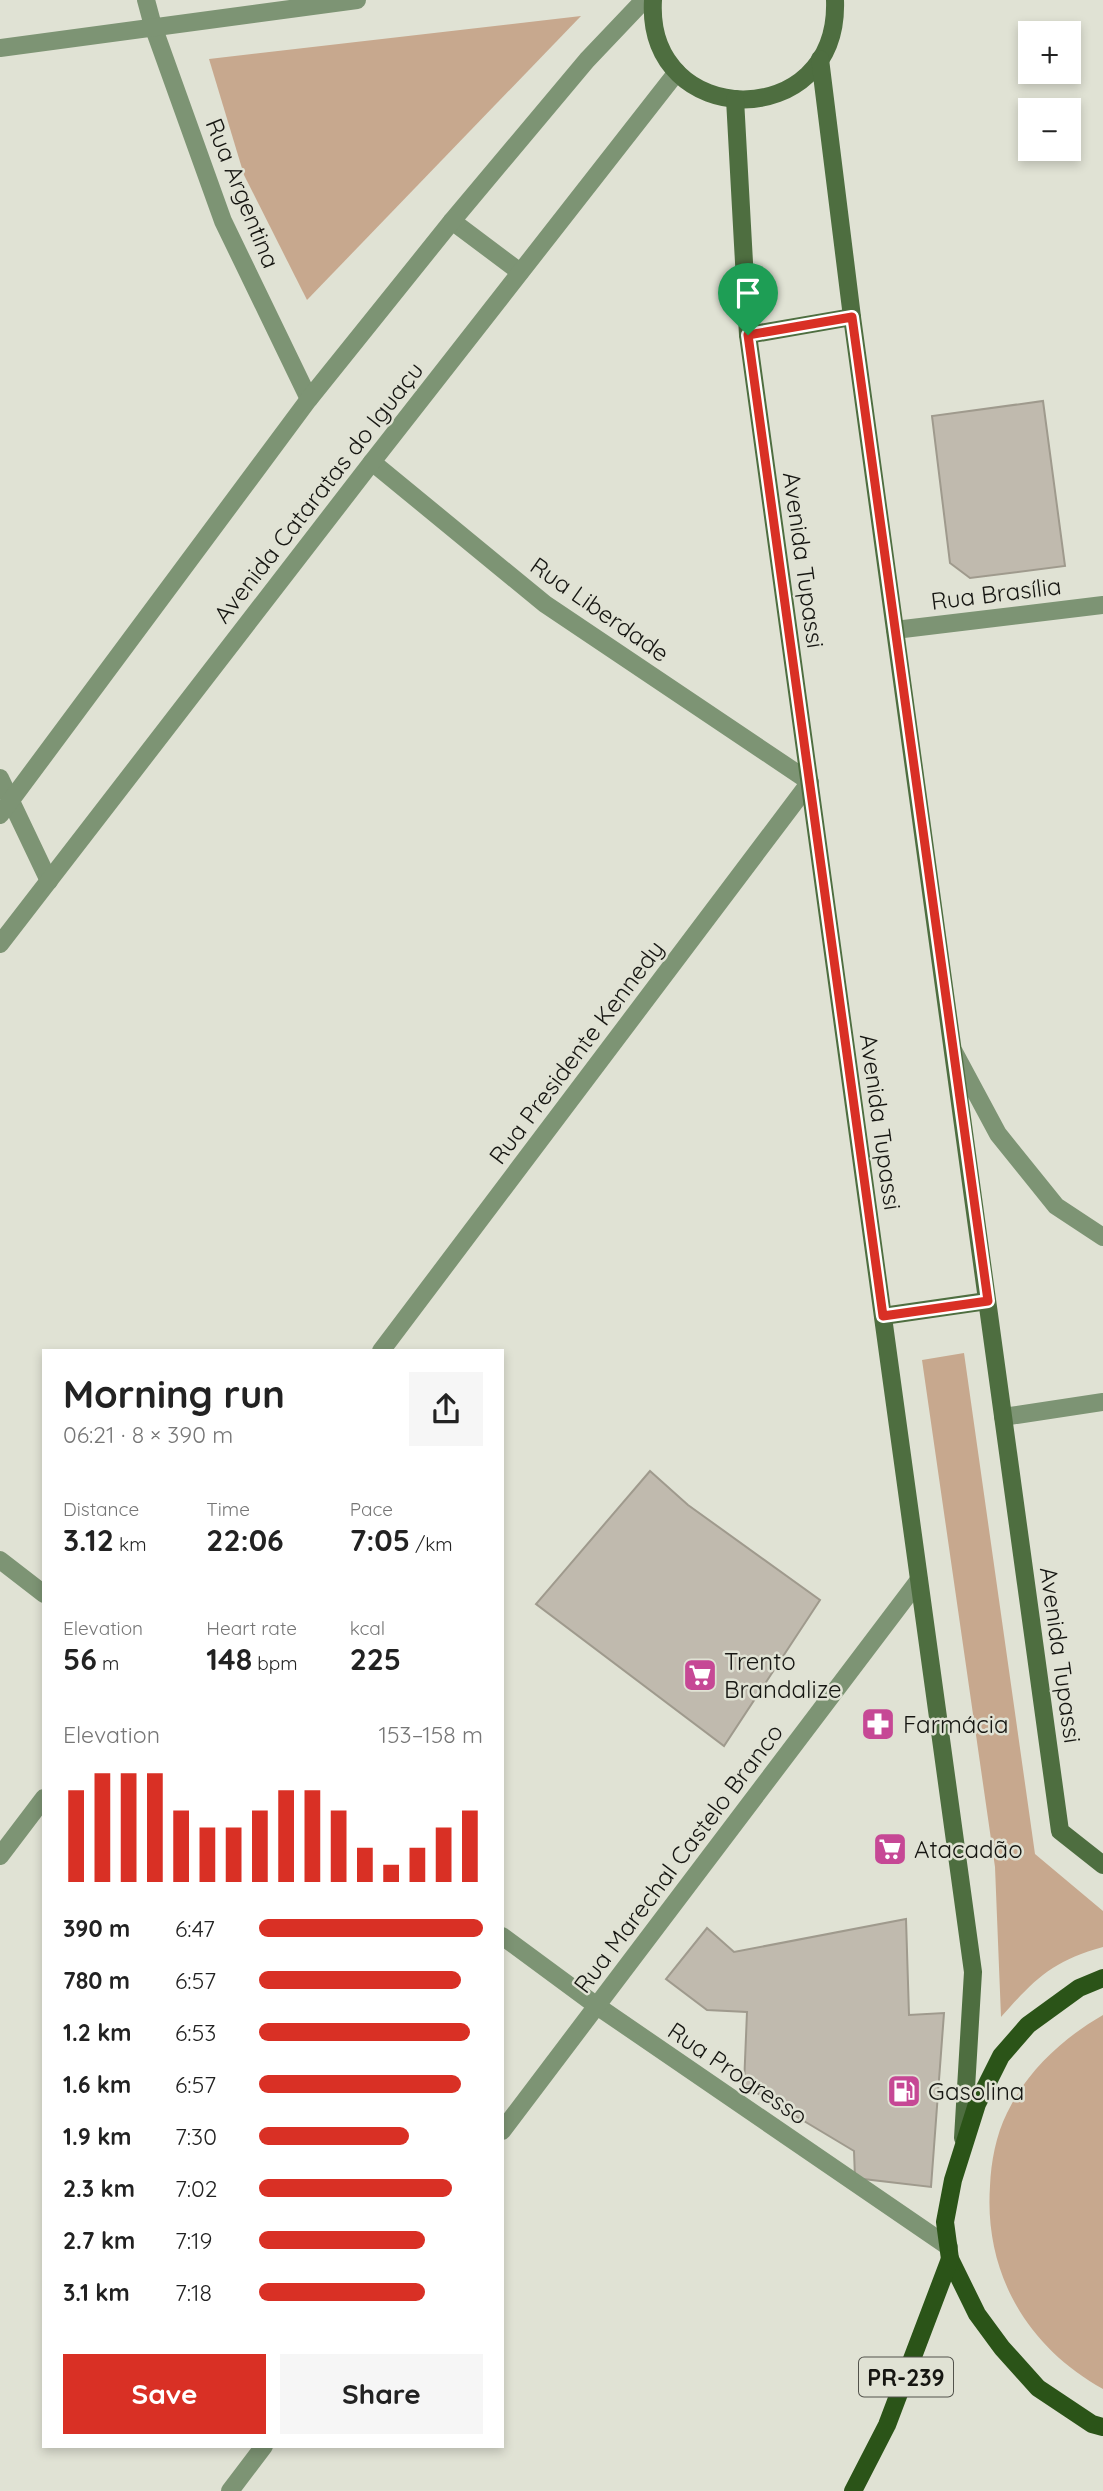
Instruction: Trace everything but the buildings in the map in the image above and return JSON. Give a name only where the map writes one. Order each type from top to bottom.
[{"type":"main road","points":[[653,0],[652,19],[660,47],[687,83],[728,99],[758,100],[786,91],[810,74],[827,49],[836,19],[835,0]]},
{"type":"main road","name":"Avenida Tupassi","points":[[820,59],[852,317],[1060,1831],[1103,1865]]},
{"type":"main road","name":"Avenida Tupassi","points":[[735,99],[748,335],[973,1972],[962,2150]]},
{"type":"main road","points":[[748,335],[852,317]]},
{"type":"main road","points":[[883,1316],[988,1301]]},
{"type":"main road","name":"PR-239","points":[[853,2491],[887,2425],[924,2334],[950,2253],[945,2222],[953,2180],[976,2104],[1000,2056],[1028,2025],[1079,1987],[1103,1978]]},
{"type":"main road","points":[[950,2253],[977,2314],[1002,2348],[1038,2388],[1092,2424],[1103,2427]]},
{"type":"street","name":"Rua Argentina","points":[[146,0],[223,221],[309,399]]},
{"type":"street","points":[[0,48],[357,0]]},
{"type":"street","points":[[0,815],[309,399],[452,221],[587,60],[644,0]]},
{"type":"street","name":"Avenida Cataratas do Iguaçu","points":[[0,944],[677,72]]},
{"type":"street","points":[[452,221],[520,272]]},
{"type":"street","name":"Rua Liberdade","points":[[372,462],[545,604],[810,782]]},
{"type":"street","name":"Rua Brasília","points":[[895,630],[1103,605]]},
{"type":"street","points":[[0,778],[49,881]]},
{"type":"street","name":"Rua Presidente Kennedy","points":[[383,1349],[810,782]]},
{"type":"street","points":[[953,1050],[998,1134],[1056,1206],[1103,1237]]},
{"type":"street","points":[[1003,1417],[1103,1402]]},
{"type":"street","points":[[0,1560],[42,1592]]},
{"type":"street","name":"Rua Marechal Castelo Branco","points":[[504,2128],[919,1580]]},
{"type":"street","points":[[0,1856],[42,1801]]},
{"type":"street","name":"Rua Progresso","points":[[504,1937],[597,2006],[950,2253]]},
{"type":"street","points":[[230,2491],[262,2448]]},
{"type":"shaded area","points":[[581,16],[307,300],[244,175],[209,59]]},
{"type":"shaded area","points":[[964,1353],[1035,1854],[1103,1911],[1103,1947],[1057,1965],[1024,1992],[1001,2017],[995,1867],[922,1360]]},
{"type":"shaded area","points":[[1103,2015],[1103,2389],[1052,2352],[1032,2329],[1016,2304],[994,2249],[990,2186],[997,2139],[1015,2098],[1036,2070],[1060,2045]]},
{"type":"place","name":"Trento Brandalize","points":[[700,1675]]},
{"type":"place","name":"Farmácia","points":[[878,1724]]},
{"type":"place","name":"Atacadão","points":[[890,1849]]},
{"type":"place","name":"Gasolina","points":[[904,2091]]},
{"type":"route","points":[[852,317],[988,1301],[883,1316],[748,335],[852,317]]}]
